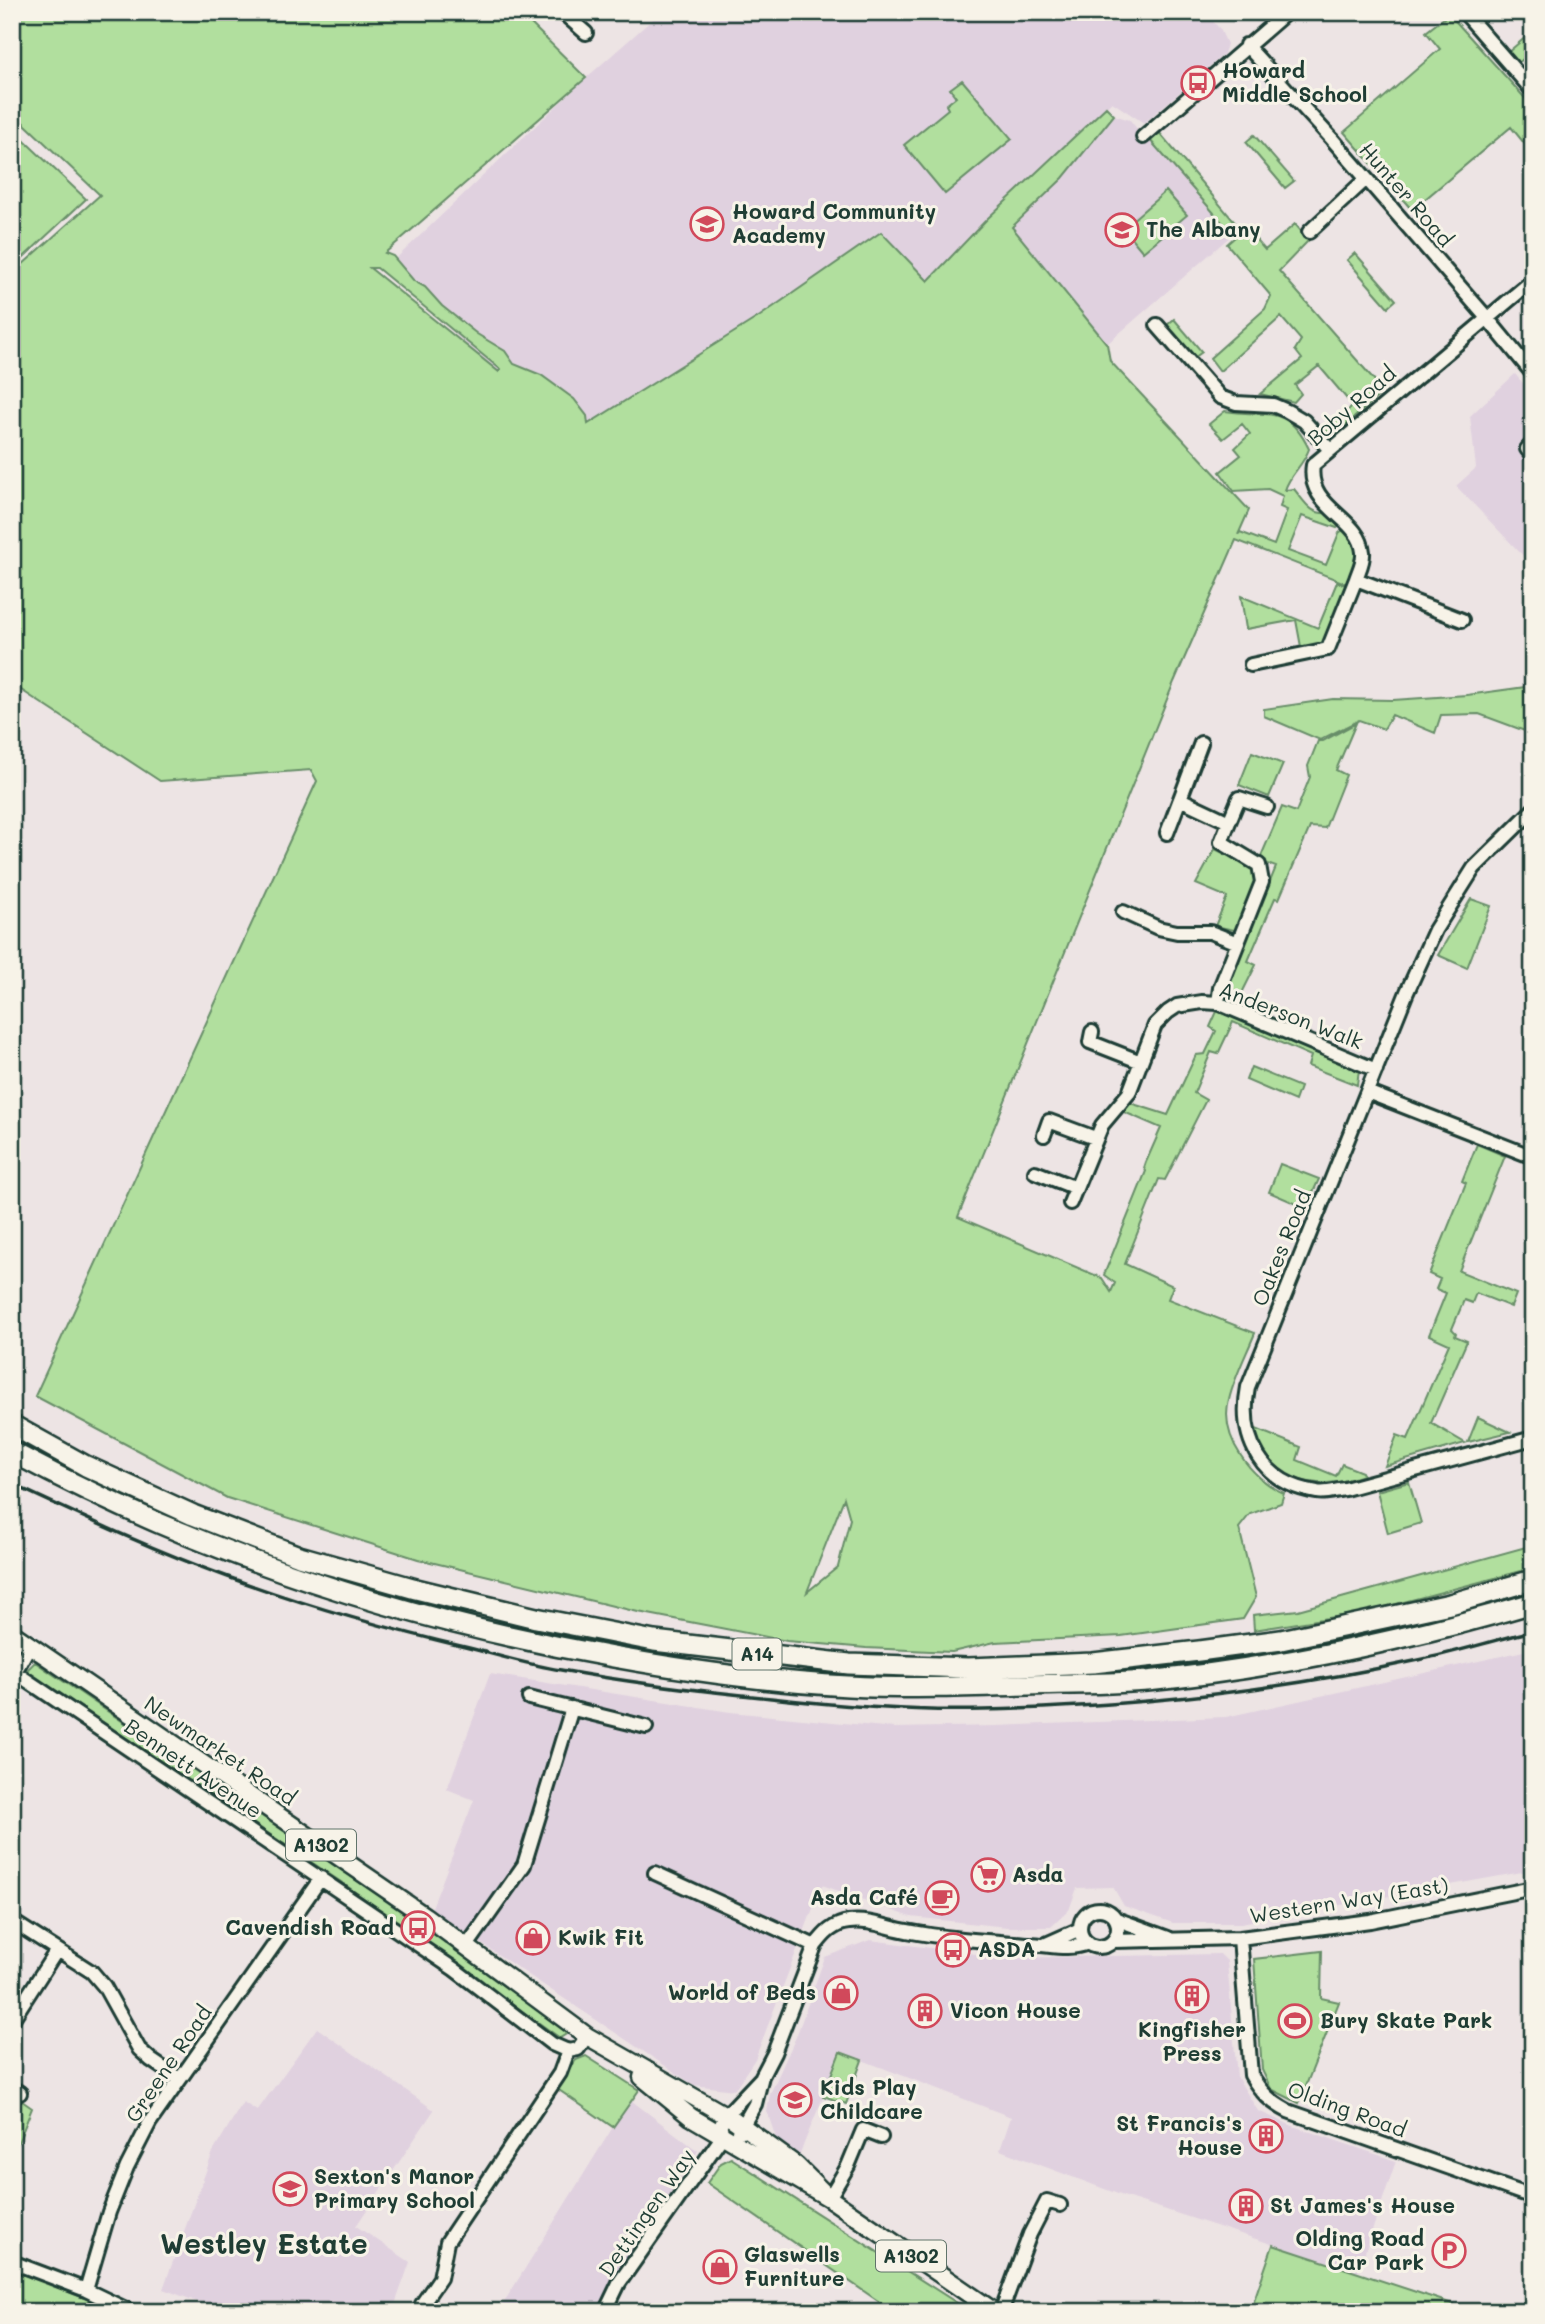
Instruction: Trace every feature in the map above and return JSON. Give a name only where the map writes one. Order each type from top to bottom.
[{"type":"highway","name":"A14","points":[[12,1425],[86,1466],[193,1515],[299,1556],[351,1571],[536,1618],[654,1641],[849,1664],[968,1668],[1093,1663],[1199,1651],[1281,1640],[1450,1604],[1533,1580]]},
{"type":"highway","name":"A14","points":[[12,1452],[91,1494],[190,1538],[275,1570],[410,1613],[543,1644],[731,1675],[846,1686],[928,1688],[1146,1681],[1329,1655],[1465,1623],[1533,1603]]},
{"type":"main road","name":"Newmarket Road","points":[[12,1633],[467,1946],[587,2036],[744,2127],[796,2165],[829,2198]]},
{"type":"main road","name":"Newmarket Road","points":[[608,2050],[691,2117],[829,2198],[995,2312]]},
{"type":"street","points":[[562,12],[586,33]]},
{"type":"street","points":[[1143,137],[1287,12]]},
{"type":"street","points":[[1464,12],[1533,91]]},
{"type":"street","name":"Hunter Road","points":[[1246,46],[1366,179],[1533,374]]},
{"type":"street","points":[[1309,232],[1366,179]]},
{"type":"street","name":"Boby Road","points":[[1251,666],[1328,649],[1356,579],[1363,552],[1359,539],[1314,488],[1311,475],[1313,465],[1533,280]]},
{"type":"street","points":[[1157,325],[1220,397],[1236,403],[1273,405],[1287,411],[1304,421],[1330,450]]},
{"type":"street","points":[[1533,443],[1527,449],[1533,456]]},
{"type":"street","points":[[1356,579],[1462,620]]},
{"type":"street","points":[[1167,834],[1201,743]]},
{"type":"street","points":[[1218,1003],[1220,988],[1262,882],[1259,865],[1221,842],[1239,798],[1267,807]]},
{"type":"street","points":[[1180,799],[1229,822]]},
{"type":"street","name":"Oakes Road","points":[[1533,810],[1475,868],[1435,930],[1407,992],[1248,1387],[1245,1403],[1246,1427],[1253,1450],[1267,1468],[1286,1481],[1319,1493],[1345,1489],[1533,1438]]},
{"type":"street","points":[[1123,912],[1158,928],[1177,932],[1210,932],[1238,943]]},
{"type":"street","name":"Anderson Walk","points":[[1070,1203],[1095,1138],[1102,1125],[1129,1093],[1155,1025],[1168,1012],[1187,1004],[1218,1003],[1376,1070]]},
{"type":"street","points":[[1092,1032],[1090,1042],[1141,1062]]},
{"type":"street","points":[[1367,1092],[1533,1157]]},
{"type":"street","points":[[1044,1135],[1049,1121],[1095,1138]]},
{"type":"street","points":[[1035,1172],[1076,1188]]},
{"type":"street","points":[[14,1675],[30,1645]]},
{"type":"street","name":"Bennett Avenue","points":[[14,1675],[321,1878],[454,1969],[552,2044],[568,2051]]},
{"type":"street","points":[[529,1698],[646,1727]]},
{"type":"street","points":[[467,1946],[524,1865],[572,1708]]},
{"type":"street","points":[[655,1873],[815,1946]]},
{"type":"street","name":"Greene Road","points":[[86,2290],[109,2211],[150,2122],[321,1878]]},
{"type":"street","name":"Western Way (East)","points":[[1113,1941],[1240,1938],[1370,1921],[1533,1888]]},
{"type":"street","points":[[762,2076],[725,2116],[721,2124],[722,2137],[736,2135],[744,2127],[815,1946],[825,1933],[836,1925],[850,1922],[869,1923],[947,1938],[1054,1948],[1077,1947],[1088,1943],[1102,1947],[1113,1941],[1118,1930],[1116,1919],[1108,1911],[1095,1910],[1084,1917],[1080,1929],[1088,1943]]},
{"type":"street","name":"Western Way (East)","points":[[1116,1919],[1169,1938]]},
{"type":"street","points":[[12,1921],[92,1972],[104,1986],[139,2049],[179,2079]]},
{"type":"street","points":[[1043,1945],[1080,1929]]},
{"type":"street","name":"Olding Road","points":[[1240,1938],[1250,2068],[1258,2088],[1270,2101],[1300,2116],[1533,2197]]},
{"type":"street","points":[[12,2020],[57,1950]]},
{"type":"street","points":[[422,2304],[440,2278],[447,2242],[560,2073],[568,2051],[578,2049],[587,2036]]},
{"type":"street","points":[[829,2198],[848,2166],[863,2130],[881,2137]]},
{"type":"street","name":"Dettingen Way","points":[[605,2312],[619,2283],[722,2137]]},
{"type":"street","points":[[1001,2312],[1030,2234],[1047,2201],[1060,2206]]},
{"type":"street","points":[[12,2262],[86,2290],[132,2312]]},
{"type":"shaded area","name":"Howard Community Academy","points":[[661,12],[1204,12],[1220,29],[1227,44],[1224,54],[1144,123],[1112,102],[988,218],[927,281],[881,233],[760,316],[576,432],[486,363],[385,269],[586,78]]},
{"type":"shaded area","name":"The Albany","points":[[1114,115],[1130,120],[1145,139],[1150,136],[1233,234],[1107,344],[1012,226],[1063,178]]},
{"type":"shaded area","points":[[1515,374],[1533,395],[1531,564],[1456,486],[1476,468],[1470,416]]},
{"type":"shaded area","points":[[1533,1649],[1533,1870],[1241,1923],[1173,1923],[1124,1906],[1113,1887],[1077,1888],[1069,1910],[1051,1927],[1007,1927],[911,1917],[822,1885],[755,2059],[734,2090],[694,2085],[431,1910],[474,1800],[447,1789],[490,1674],[730,1712],[894,1728],[997,1726],[1226,1717]]},
{"type":"shaded area","points":[[870,1940],[1007,1958],[1220,1954],[1227,1961],[1237,2077],[1258,2111],[1293,2126],[1396,2161],[1358,2272],[1126,2197],[1000,2150],[1011,2117],[862,2060],[846,2104],[823,2097],[798,2158],[777,2141],[767,2112],[770,2094],[796,2037],[825,1957]]},
{"type":"shaded area","name":"Sexton's Manor Primary School","points":[[317,2028],[434,2110],[356,2226],[410,2262],[394,2307],[404,2312],[225,2312],[163,2289],[213,2152],[243,2102],[257,2111]]},
{"type":"shaded area","points":[[632,2101],[698,2151],[596,2312],[498,2312],[613,2127]]},
{"type":"green space","points":[[12,12],[519,12],[586,78],[385,253],[393,256],[414,281],[425,287],[442,306],[477,334],[505,351],[514,364],[541,375],[574,399],[587,416],[588,424],[760,316],[881,232],[928,281],[988,218],[1106,107],[1114,115],[1063,178],[1012,227],[1107,344],[1110,361],[1249,510],[1238,535],[1240,532],[1274,545],[1287,510],[1280,507],[1283,496],[1268,489],[1234,491],[1220,472],[1241,455],[1235,448],[1250,434],[1242,424],[1223,439],[1209,424],[1225,411],[1274,415],[1284,419],[1301,434],[1309,449],[1285,490],[1294,489],[1308,507],[1317,512],[1329,513],[1340,525],[1337,528],[1302,516],[1288,551],[1326,565],[1339,533],[1344,529],[1354,543],[1358,555],[1350,585],[1236,540],[1174,682],[958,1217],[1102,1278],[1111,1292],[1115,1283],[1104,1275],[1161,1128],[1124,1112],[1130,1103],[1168,1115],[1196,1055],[1205,1054],[1216,1031],[1210,1027],[1219,1007],[1359,1069],[1357,1085],[1308,1066],[1311,1056],[1233,1022],[1218,1054],[1211,1052],[1194,1093],[1206,1100],[1165,1180],[1159,1179],[1125,1264],[1173,1286],[1168,1299],[1255,1333],[1231,1392],[1227,1414],[1229,1428],[1241,1456],[1250,1468],[1272,1487],[1284,1493],[1281,1503],[1250,1514],[1239,1528],[1256,1597],[1243,1619],[1121,1636],[995,1642],[952,1652],[787,1641],[638,1612],[418,1559],[227,1498],[35,1396],[317,781],[311,770],[160,781],[12,684],[12,274],[100,195],[12,112]],"holes":[[[370,268],[377,268],[500,369],[499,372]],[[844,1498],[850,1519],[838,1567],[807,1592]]]},
{"type":"green space","points":[[1449,14],[1533,107],[1533,135],[1524,143],[1511,127],[1412,210],[1344,132],[1440,49],[1426,32]]},
{"type":"green space","points":[[1533,31],[1533,51],[1517,64],[1507,53]]},
{"type":"green space","points":[[962,80],[1012,139],[945,194],[904,145],[948,109],[946,105],[956,97],[950,89]]},
{"type":"green space","points":[[12,129],[86,199],[12,268]]},
{"type":"green space","points":[[1158,131],[1242,231],[1246,228],[1265,250],[1295,224],[1309,240],[1279,271],[1384,391],[1338,432],[1330,433],[1324,430],[1353,406],[1319,366],[1295,385],[1301,394],[1294,402],[1260,394],[1302,359],[1295,350],[1301,340],[1281,317],[1220,371],[1210,358],[1265,309],[1271,296],[1227,244],[1235,237],[1149,139]]},
{"type":"green space","points":[[1254,135],[1294,181],[1285,188],[1246,142]]},
{"type":"green space","points":[[1166,191],[1187,215],[1143,252],[1123,228]]},
{"type":"green space","points":[[1355,253],[1396,300],[1388,307],[1347,260]]},
{"type":"green space","points":[[1174,319],[1202,352],[1194,358],[1166,326]]},
{"type":"green space","points":[[1337,582],[1349,586],[1327,643],[1302,652],[1296,620],[1246,629],[1241,596],[1318,628]]},
{"type":"green space","points":[[1533,686],[1533,734],[1479,714],[1441,715],[1435,733],[1392,715],[1384,729],[1359,720],[1320,740],[1264,716],[1264,709],[1333,699],[1393,700],[1467,695]]},
{"type":"green space","points":[[1356,723],[1336,770],[1346,775],[1325,828],[1310,827],[1248,961],[1256,965],[1241,995],[1226,989],[1276,867],[1259,861],[1282,807],[1296,812],[1310,777],[1308,766],[1318,741],[1323,741]]},
{"type":"green space","points":[[1252,752],[1283,764],[1269,797],[1239,785]]},
{"type":"green space","points":[[1215,849],[1253,867],[1257,883],[1239,931],[1215,926],[1227,897],[1196,884]]},
{"type":"green space","points":[[1471,899],[1491,906],[1467,968],[1438,955]]},
{"type":"green space","points":[[1251,1067],[1300,1087],[1295,1101],[1246,1080]]},
{"type":"green space","points":[[1477,1144],[1505,1156],[1459,1271],[1516,1294],[1511,1307],[1476,1293],[1472,1303],[1464,1300],[1452,1329],[1456,1333],[1455,1336],[1467,1341],[1431,1423],[1465,1443],[1385,1466],[1397,1435],[1408,1439],[1449,1344],[1429,1335],[1446,1293],[1436,1289],[1440,1279],[1429,1274],[1466,1183],[1462,1181]]},
{"type":"green space","points":[[1280,1164],[1319,1179],[1306,1208],[1269,1192]]},
{"type":"green space","points":[[1478,1417],[1510,1432],[1468,1442]]},
{"type":"green space","points":[[1256,1429],[1301,1447],[1297,1460],[1336,1476],[1342,1464],[1362,1472],[1363,1475],[1321,1483],[1294,1478],[1271,1463],[1261,1449]]},
{"type":"green space","points":[[1409,1482],[1421,1523],[1388,1533],[1377,1491]]},
{"type":"green space","points":[[1533,1545],[1533,1568],[1366,1612],[1254,1630],[1253,1615],[1298,1610]]},
{"type":"green space","points":[[35,1662],[465,1954],[568,2033],[560,2038],[341,1882],[26,1671]]},
{"type":"green space","name":"Bury Skate Park","points":[[1322,1951],[1321,1998],[1339,2002],[1299,2103],[1271,2089],[1262,2070],[1254,1959]]},
{"type":"green space","points":[[840,2052],[862,2060],[846,2104],[823,2096]]},
{"type":"green space","points":[[586,2056],[639,2090],[613,2127],[556,2088],[576,2060]]},
{"type":"green space","points":[[12,2094],[32,2108],[12,2158]]},
{"type":"green space","points":[[731,2158],[971,2312],[894,2312],[707,2183],[721,2163]]},
{"type":"green space","points":[[1273,2245],[1477,2312],[1250,2312]]},
{"type":"green space","points":[[12,2269],[119,2312],[12,2312]]},
{"type":"railway","points":[[12,1484],[201,1567],[288,1598],[378,1625],[526,1663],[587,1675],[824,1704],[983,1710],[1202,1696],[1365,1671],[1433,1657],[1533,1631]]},
{"type":"place","name":"Howard Middle School","points":[[1198,83]]},
{"type":"place","name":"Howard Community Academy","points":[[707,224]]},
{"type":"place","name":"The Albany","points":[[1122,230]]},
{"type":"place","name":"Asda","points":[[988,1875]]},
{"type":"place","name":"Asda Café","points":[[942,1898]]},
{"type":"place","name":"Cavendish Road","points":[[418,1928]]},
{"type":"place","name":"Kwik Fit","points":[[533,1938]]},
{"type":"place","name":"ASDA","points":[[953,1950]]},
{"type":"place","name":"World of Beds","points":[[841,1993]]},
{"type":"place","name":"Kingfisher Press","points":[[1192,1996]]},
{"type":"place","name":"Vicon House","points":[[925,2011]]},
{"type":"place","name":"Bury Skate Park","points":[[1295,2021]]},
{"type":"place","name":"Kids Play Childcare","points":[[795,2100]]},
{"type":"place","name":"St Francis's House","points":[[1266,2136]]},
{"type":"place","name":"Sexton's Manor Primary School","points":[[290,2189]]},
{"type":"place","name":"St James's House","points":[[1246,2206]]},
{"type":"place","name":"Olding Road Car Park","points":[[1449,2251]]},
{"type":"place","name":"Glaswells Furniture","points":[[720,2267]]},
{"type":"district","name":"Westley Estate","points":[[264,2244]]}]
